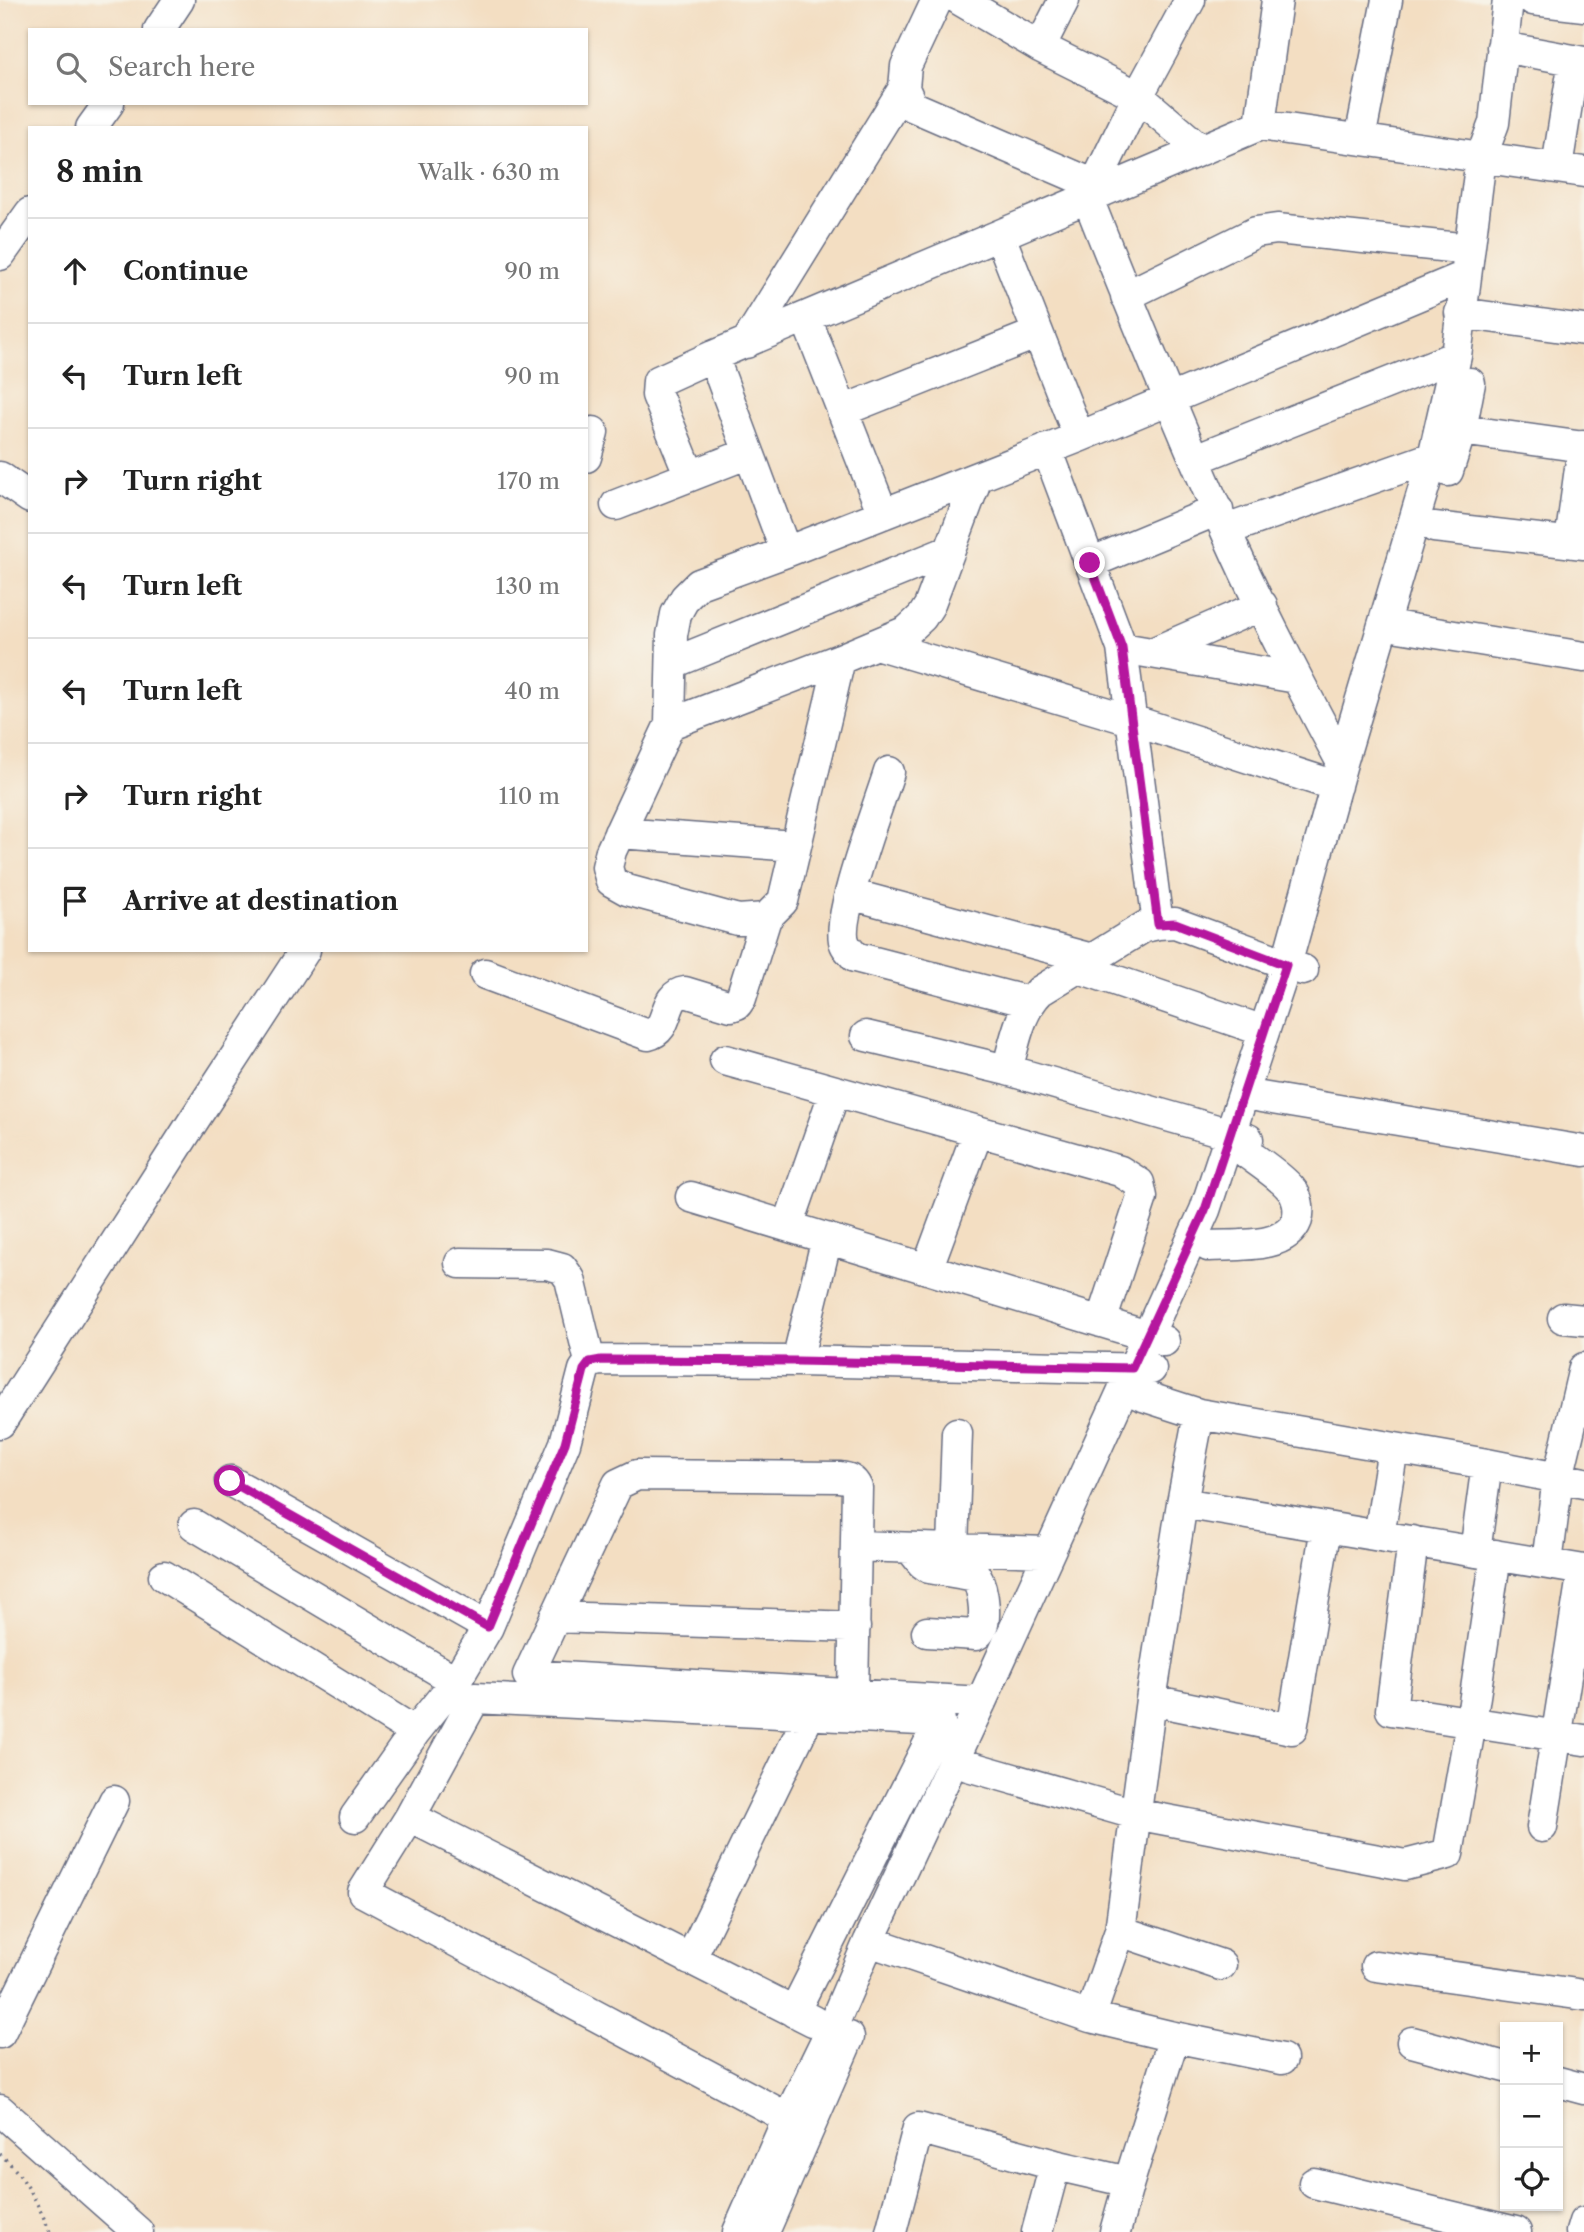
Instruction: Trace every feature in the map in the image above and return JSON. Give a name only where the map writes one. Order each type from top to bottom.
[{"type":"street","points":[[160,28],[179,0]]},
{"type":"street","points":[[746,343],[904,88],[906,66],[937,0]]},
{"type":"street","points":[[960,0],[1040,47],[1138,96],[1201,150]]},
{"type":"street","points":[[1040,47],[1064,0]]},
{"type":"street","points":[[1190,0],[1138,96],[1092,192],[1126,296],[1222,520],[1339,774]]},
{"type":"street","points":[[1260,125],[1277,0]]},
{"type":"street","points":[[1360,139],[1387,0]]},
{"type":"street","points":[[738,2232],[788,2118],[851,1987],[878,1944],[998,1710],[1141,1377],[1205,1210],[1261,1097],[1295,968],[1339,774],[1433,457],[1456,356],[1469,314],[1508,0]]},
{"type":"street","points":[[1533,0],[1584,6]]},
{"type":"street","points":[[690,476],[657,396],[658,381],[1000,236],[1092,192],[1260,125],[1570,170],[1579,61],[1502,47]]},
{"type":"street","points":[[904,88],[912,106],[1092,192]]},
{"type":"street","points":[[92,126],[108,105]]},
{"type":"street","points":[[1155,1338],[1208,1246],[1222,1216],[1264,1031],[1295,968],[1378,709],[1398,627],[1434,527],[1461,430],[1474,358],[1467,262],[1490,159]]},
{"type":"street","points":[[0,255],[28,216]]},
{"type":"street","points":[[1126,296],[1238,239],[1266,230],[1277,229],[1467,262]]},
{"type":"street","points":[[1000,236],[1079,437]]},
{"type":"street","points":[[766,918],[738,920],[627,890],[611,881],[607,867],[611,851],[670,724],[676,614],[685,598],[699,584],[1079,437],[1467,262]]},
{"type":"street","points":[[1469,314],[1584,330]]},
{"type":"street","points":[[806,318],[883,514]]},
{"type":"street","points":[[842,411],[1038,333]]},
{"type":"street","points":[[713,356],[786,552]]},
{"type":"street","points":[[1196,459],[1456,356]]},
{"type":"street","points":[[1434,527],[1577,543],[1583,447],[1461,430]]},
{"type":"street","points":[[1047,449],[1122,648],[1158,924]]},
{"type":"street","points":[[616,505],[749,453]]},
{"type":"street","points":[[1090,563],[1222,520],[1433,457]]},
{"type":"street","points":[[0,477],[28,497]]},
{"type":"street","points":[[670,724],[907,631],[929,606],[977,478]]},
{"type":"street","points":[[673,663],[950,551]]},
{"type":"street","points":[[1152,653],[1262,605]]},
{"type":"street","points":[[1398,627],[1584,657]]},
{"type":"street","points":[[876,644],[1131,720],[1339,774]]},
{"type":"street","points":[[1122,648],[1297,678]]},
{"type":"street","points":[[485,974],[648,1035],[655,1034],[662,1027],[671,999],[677,993],[685,992],[732,1006],[737,1004],[741,999],[766,918],[782,901],[840,659]]},
{"type":"street","points":[[889,772],[850,894],[842,930],[845,945],[855,957],[1029,1002]]},
{"type":"street","points":[[619,834],[796,846]]},
{"type":"street","points":[[850,894],[1086,963],[1264,1031]]},
{"type":"street","points":[[1007,1070],[1029,1002],[1040,991],[1144,927],[1175,923],[1295,968]]},
{"type":"street","points":[[0,1423],[305,952]]},
{"type":"street","points":[[866,1036],[1007,1070],[1241,1141],[1291,1188],[1297,1200],[1299,1214],[1294,1227],[1284,1237],[1272,1242],[1208,1246]]},
{"type":"street","points":[[725,1060],[1121,1171],[1139,1183],[1142,1197],[1101,1322]]},
{"type":"street","points":[[788,1226],[835,1091]]},
{"type":"street","points":[[1261,1097],[1584,1151]]},
{"type":"street","points":[[927,1269],[978,1131]]},
{"type":"street","points":[[691,1196],[1155,1338]]},
{"type":"street","points":[[797,1361],[827,1238]]},
{"type":"street","points":[[460,1263],[547,1264],[562,1268],[570,1279],[590,1362]]},
{"type":"street","points":[[355,1817],[415,1732],[456,1681],[488,1627],[565,1443],[584,1370],[590,1362],[797,1361],[1141,1377],[1199,1414],[1571,1481]]},
{"type":"street","points":[[1547,1563],[1571,1481],[1584,1368]]},
{"type":"street","points":[[764,2232],[878,1944],[981,1702],[1048,1552],[1141,1377]]},
{"type":"street","points":[[1090,2017],[1120,1931],[1182,1503],[1199,1414]]},
{"type":"street","points":[[953,1548],[957,1433]]},
{"type":"street","points":[[1379,1536],[1393,1448]]},
{"type":"street","points":[[968,1766],[1135,1814],[1405,1865],[1448,1854],[1471,1723],[1485,1553],[1487,1464]]},
{"type":"street","points":[[853,1693],[857,1488],[848,1478],[637,1475],[618,1484],[528,1675],[981,1702]]},
{"type":"street","points":[[230,1481],[488,1627]]},
{"type":"street","points":[[1182,1503],[1583,1570],[1570,1737],[1542,1827]]},
{"type":"street","points":[[194,1525],[456,1681]]},
{"type":"street","points":[[1152,1700],[1292,1729],[1326,1527]]},
{"type":"street","points":[[1413,1541],[1391,1710],[1570,1737]]},
{"type":"street","points":[[856,1546],[1048,1552]]},
{"type":"street","points":[[910,1548],[929,1568],[976,1576],[984,1602],[983,1627],[979,1634],[927,1632]]},
{"type":"street","points":[[164,1576],[415,1732]]},
{"type":"street","points":[[984,1602],[1026,1603]]},
{"type":"street","points":[[555,1617],[855,1627]]},
{"type":"street","points":[[788,2118],[363,1892],[410,1817],[474,1698],[940,1721],[794,2012]]},
{"type":"street","points":[[691,1960],[809,1715]]},
{"type":"street","points":[[0,2033],[114,1801]]},
{"type":"street","points":[[410,1817],[831,2030]]},
{"type":"street","points":[[1120,1931],[1221,1965]]},
{"type":"street","points":[[878,1944],[1090,2017],[1282,2059]]},
{"type":"street","points":[[1376,1966],[1584,1995]]},
{"type":"street","points":[[1115,2232],[1174,2037]]},
{"type":"street","points":[[1412,2042],[1500,2066]]},
{"type":"street","points":[[1563,2083],[1584,2089]]},
{"type":"street","points":[[0,2110],[138,2232]]},
{"type":"street","points":[[891,2232],[918,2128],[1129,2182]]},
{"type":"street","points":[[1037,2232],[1055,2165]]},
{"type":"street","points":[[1314,2183],[1516,2232]]},
{"type":"street","points":[[1581,2232],[1584,2222]]},
{"type":"path","points":[[0,2154],[13,2165],[31,2190],[50,2232]]},
{"type":"route","points":[[230,1481],[488,1627],[565,1443],[584,1370],[590,1362],[797,1361],[1132,1368],[1205,1210],[1286,965],[1175,923],[1158,924],[1122,648],[1090,563]]}]
